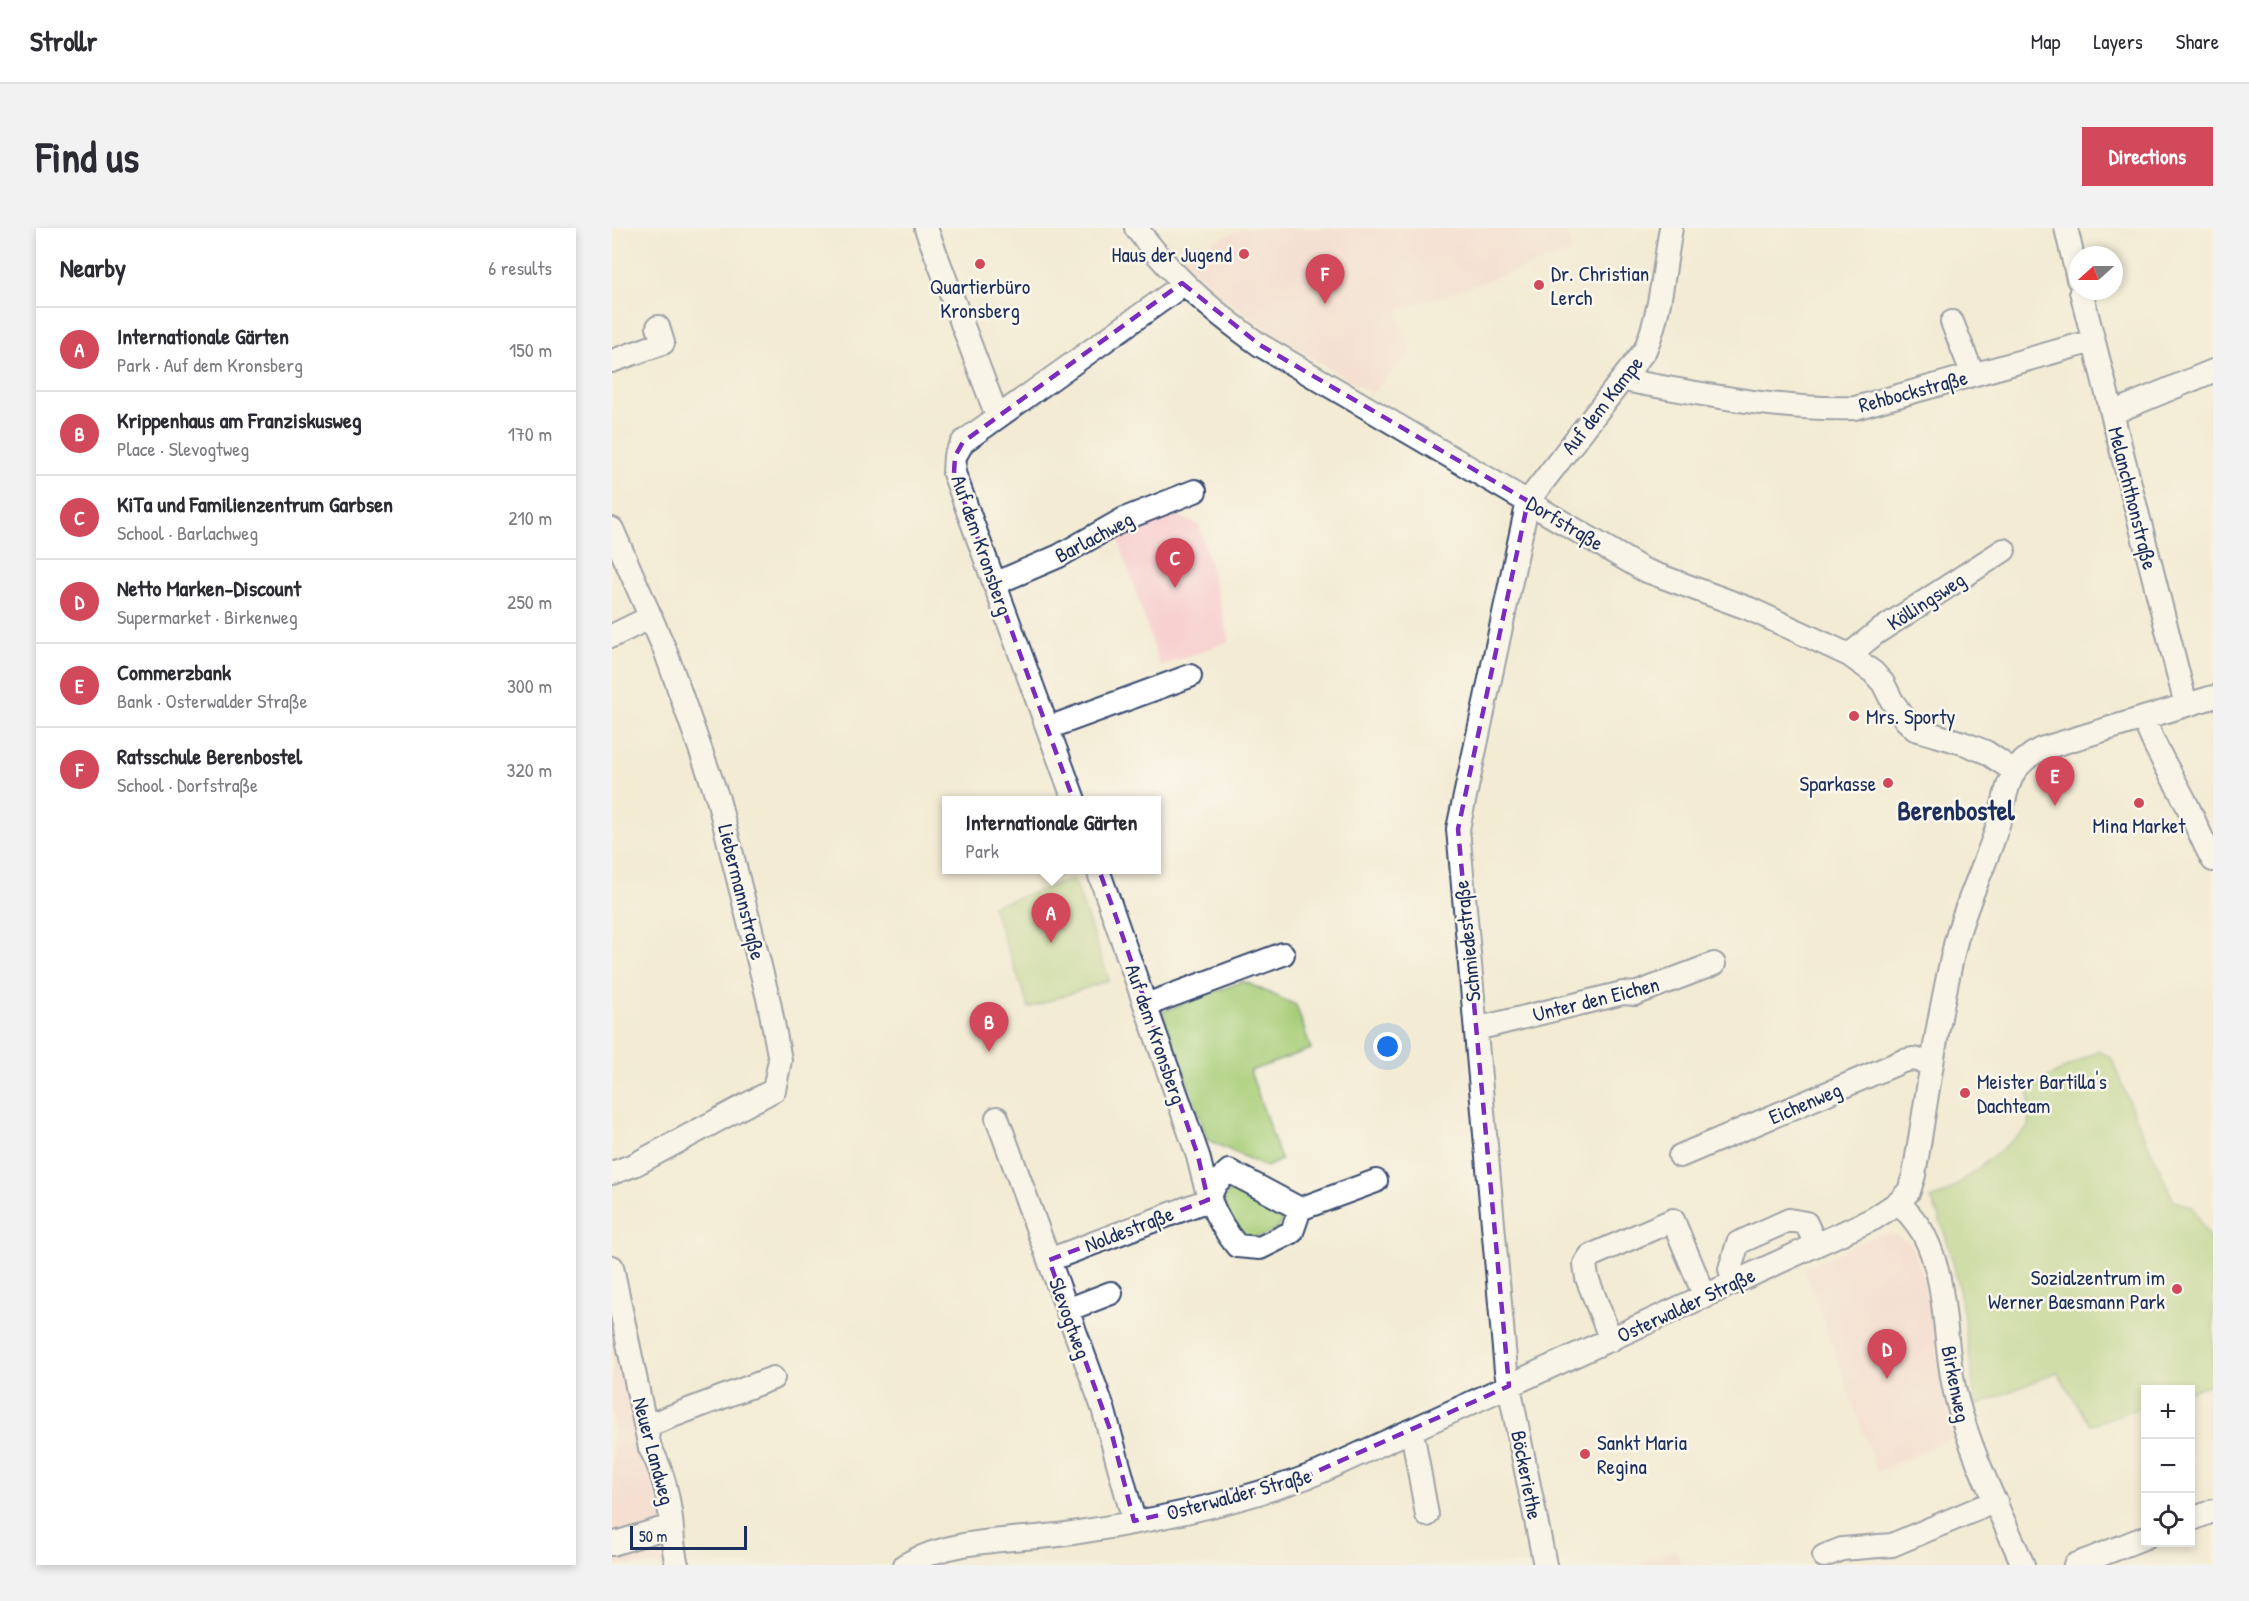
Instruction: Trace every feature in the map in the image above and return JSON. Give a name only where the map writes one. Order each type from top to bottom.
[{"type":"street","points":[[926,228],[998,416]]},
{"type":"street","name":"Dorfstraße","points":[[1136,228],[1182,283],[1208,307],[1260,345],[1644,570],[1750,609],[1849,655],[1874,672],[1883,683],[1892,701],[1915,729],[1986,752],[2014,771]]},
{"type":"street","name":"Auf dem Kampe","points":[[1528,501],[1645,350],[1650,339],[1671,228]]},
{"type":"street","points":[[2066,228],[2070,246]]},
{"type":"street","name":"Auf dem Kronsberg","points":[[1072,796],[954,473],[955,456],[963,442],[1173,292],[1182,283]]},
{"type":"street","name":"Melanchthonstraße","points":[[2083,300],[2187,705]]},
{"type":"street","points":[[1952,322],[1972,375]]},
{"type":"street","points":[[612,361],[663,343],[658,327]]},
{"type":"street","name":"Rehbockstraße","points":[[1623,380],[1760,402],[1831,409],[1855,408],[2093,341]]},
{"type":"street","points":[[2112,412],[2213,371]]},
{"type":"street","name":"Barlachweg","points":[[994,584],[1059,556],[1124,519],[1195,490]]},
{"type":"street","name":"Schmiedestraße","points":[[1509,1386],[1458,829],[1528,501]]},
{"type":"street","name":"Liebermannstraße","points":[[612,529],[651,617],[686,706],[718,799],[769,1002],[780,1060],[774,1090],[634,1165],[612,1173]]},
{"type":"street","name":"Köllingsweg","points":[[1849,655],[1876,633],[2004,550]]},
{"type":"street","points":[[612,636],[651,617]]},
{"type":"street","points":[[1048,728],[1190,676]]},
{"type":"street","name":"Osterwalder Straße","points":[[905,1565],[919,1557],[954,1546],[1067,1533],[1134,1521],[1284,1486],[1705,1297],[1873,1219],[1899,1202],[1909,1191],[1914,1175],[1932,1063],[1955,945],[1998,824],[2004,797],[2014,771],[2022,761],[2041,749],[2213,697]]},
{"type":"street","points":[[2144,718],[2148,732],[2213,860]]},
{"type":"street","name":"Auf dem Kronsberg","points":[[1099,874],[1198,1156],[1208,1200]]},
{"type":"street","points":[[1146,1005],[1283,954]]},
{"type":"street","name":"Unter den Eichen","points":[[1476,1029],[1623,993],[1635,994],[1714,964]]},
{"type":"street","name":"Eichenweg","points":[[1680,1156],[1903,1061],[1913,1059],[1932,1063]]},
{"type":"street","name":"Slevogtweg","points":[[997,1118],[1112,1436],[1134,1521]]},
{"type":"street","points":[[1300,1209],[1292,1232],[1260,1248],[1237,1246],[1221,1226],[1208,1200],[1216,1183],[1229,1171],[1300,1209],[1376,1181]]},
{"type":"street","name":"Noldestraße","points":[[1049,1260],[1208,1200]]},
{"type":"street","name":"Birkenweg","points":[[1899,1202],[1923,1233],[1931,1249],[1941,1295],[1955,1396],[1966,1434],[2023,1565]]},
{"type":"street","points":[[1611,1340],[1587,1278],[1585,1264],[1590,1256],[1673,1220],[1705,1297]]},
{"type":"street","points":[[1734,1283],[1730,1269],[1738,1243],[1789,1220],[1806,1223],[1816,1245]]},
{"type":"street","name":"Neuer Landweg","points":[[613,1275],[650,1448],[659,1464],[670,1513],[677,1565]]},
{"type":"street","points":[[1067,1310],[1111,1293]]},
{"type":"street","points":[[646,1426],[773,1378]]},
{"type":"street","name":"Böckeriethe","points":[[1509,1386],[1545,1565]]},
{"type":"street","points":[[1409,1431],[1414,1442],[1427,1515]]},
{"type":"street","points":[[1824,1556],[1842,1549],[1892,1545],[1996,1501]]},
{"type":"street","points":[[2195,1518],[2213,1511]]},
{"type":"street","points":[[612,1544],[671,1526]]},
{"type":"street","points":[[2075,1565],[2141,1539]]},
{"type":"highlighted area","points":[[1182,283],[1260,345],[1528,501],[1458,829],[1509,1386],[1284,1486],[1134,1521],[1112,1435],[1049,1260],[1208,1200],[1198,1156],[1114,911],[954,473],[955,456],[963,442]]},
{"type":"shaded area","points":[[1243,228],[1565,228],[1572,252],[1398,311],[1411,352],[1371,394],[1282,339],[1224,298],[1181,257]]},
{"type":"shaded area","points":[[1173,514],[1199,525],[1230,641],[1160,666],[1117,534]]},
{"type":"shaded area","points":[[1891,1233],[1910,1243],[1924,1278],[1953,1437],[1877,1472],[1804,1268],[1876,1236]]},
{"type":"shaded area","points":[[612,1267],[677,1565],[612,1565]]},
{"type":"shaded area","points":[[1675,1549],[1681,1565],[1638,1565]]},
{"type":"green space","points":[[1074,879],[1109,980],[1029,1008],[992,906]]},
{"type":"green space","points":[[1243,981],[1296,1005],[1311,1049],[1250,1071],[1281,1160],[1266,1167],[1208,1140],[1162,1012]]},
{"type":"green space","points":[[2098,1051],[2111,1057],[2174,1201],[2193,1207],[2213,1246],[2213,1383],[2195,1390],[2195,1385],[2141,1385],[2141,1407],[2090,1425],[2057,1372],[1976,1406],[1956,1274],[1941,1223],[1931,1199],[1947,1193],[2029,1127],[2029,1087]]},
{"type":"green space","points":[[1238,1189],[1283,1212],[1283,1219],[1274,1231],[1252,1237],[1235,1229],[1229,1221],[1223,1198],[1228,1192]]},
{"type":"place","name":"Haus der Jugend","points":[[1244,254]]},
{"type":"place","name":"Quartierbüro Kronsberg","points":[[980,264]]},
{"type":"place","name":"Dr. Christian Lerch","points":[[1539,285]]},
{"type":"place","name":"Ratsschule Berenbostel","points":[[1325,304]]},
{"type":"place","name":"KiTa und Familienzentrum Garbsen","points":[[1175,588]]},
{"type":"place","name":"Mrs. Sporty","points":[[1854,716]]},
{"type":"place","name":"Sparkasse","points":[[1888,783]]},
{"type":"place","name":"Mina Market","points":[[2139,803]]},
{"type":"place","name":"Commerzbank","points":[[2055,806]]},
{"type":"place","name":"Internationale Gärten","points":[[1051,943]]},
{"type":"place","name":"Krippenhaus am Franziskusweg","points":[[989,1052]]},
{"type":"place","name":"Meister Bartilla's Dachteam","points":[[1965,1093]]},
{"type":"place","name":"Sozialzentrum im Werner Baesmann Park","points":[[2177,1289]]},
{"type":"place","name":"Netto Marken-Discount","points":[[1887,1379]]},
{"type":"place","name":"Sankt Maria Regina","points":[[1585,1454]]},
{"type":"district","name":"Berenbostel","points":[[1956,810]]}]
